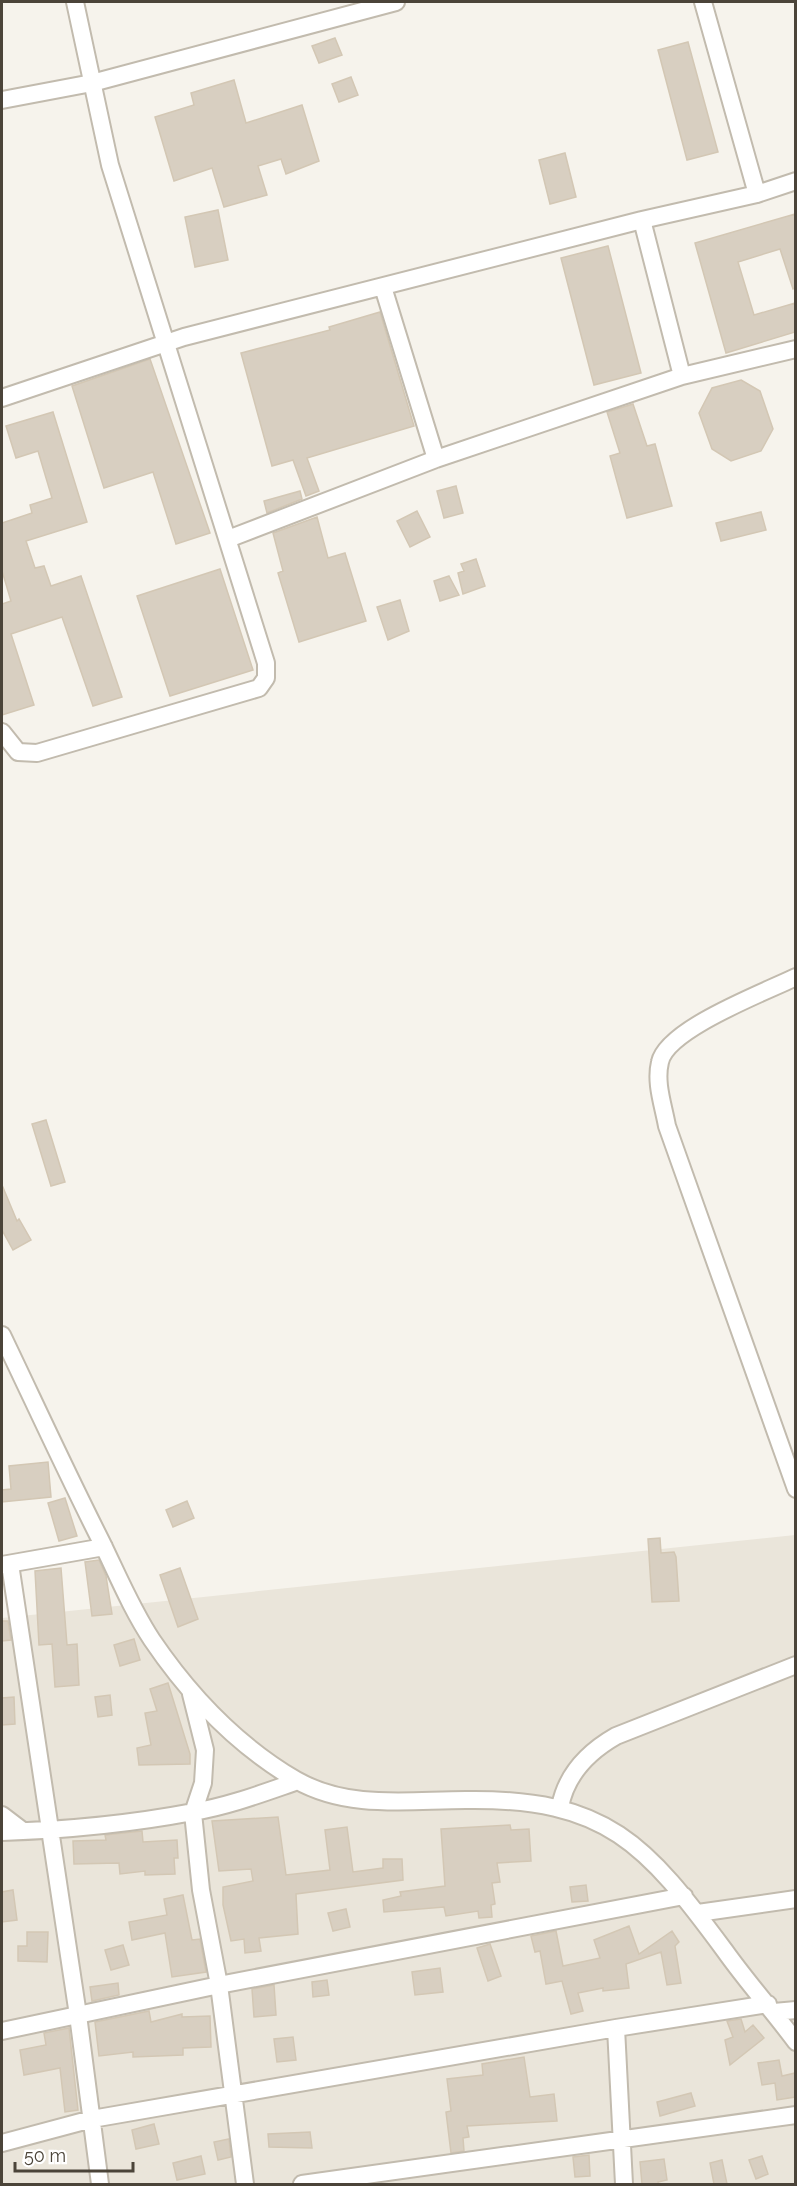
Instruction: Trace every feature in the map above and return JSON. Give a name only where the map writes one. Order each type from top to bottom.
[{"type":"street","points":[[2,732],[18,752],[37,753],[259,688],[266,678],[266,663],[110,165],[75,2]]},
{"type":"street","points":[[2,100],[92,83],[396,2]]},
{"type":"street","points":[[703,2],[757,194]]},
{"type":"street","points":[[2,398],[167,343],[642,220],[757,194],[795,181]]},
{"type":"street","points":[[642,220],[682,376]]},
{"type":"street","points":[[383,287],[436,459]]},
{"type":"street","points":[[228,539],[436,459],[682,376],[795,349]]},
{"type":"street","points":[[795,977],[679,1035],[660,1059],[657,1082],[667,1126],[795,1489]]},
{"type":"street","points":[[2,1335],[52,1444],[151,1639],[190,1690],[247,1747],[298,1781],[347,1798],[379,1802],[500,1800],[560,1807],[603,1824],[633,1844],[684,1896],[795,2042]]},
{"type":"street","points":[[100,2184],[31,1689],[6,1564],[104,1547]]},
{"type":"street","points":[[560,1807],[562,1794],[571,1777],[597,1747],[616,1736],[795,1665]]},
{"type":"street","points":[[190,1690],[205,1750],[203,1783],[193,1812],[201,1890],[219,1985],[245,2184]]},
{"type":"street","points":[[2,1832],[49,1830],[193,1812],[243,1800],[298,1781]]},
{"type":"street","points":[[2,1815],[23,1831]]},
{"type":"street","points":[[2,2031],[219,1985],[684,1896]]},
{"type":"street","points":[[698,1913],[795,1899]]},
{"type":"street","points":[[2,2143],[92,2119],[616,2028],[771,2008],[795,2010]]},
{"type":"street","points":[[616,2028],[624,2184]]},
{"type":"street","points":[[302,2184],[795,2115]]},
{"type":"shaded area","points":[[795,1535],[795,2184],[2,2184],[2,1618]]},
{"type":"building","points":[[335,38],[342,55],[319,63],[312,46]]},
{"type":"building","points":[[688,42],[718,152],[687,160],[658,50]]},
{"type":"building","points":[[351,77],[358,95],[339,102],[332,84]]},
{"type":"building","points":[[234,80],[246,123],[302,105],[319,161],[286,174],[281,159],[258,166],[267,195],[224,207],[212,168],[174,181],[155,117],[194,105],[191,93]]},
{"type":"building","points":[[565,153],[576,197],[550,204],[539,160]]},
{"type":"building","points":[[218,210],[228,260],[195,267],[185,217]]},
{"type":"building","points":[[795,214],[795,288],[793,289],[780,249],[738,262],[754,315],[795,303],[795,332],[726,353],[695,243]]},
{"type":"building","points":[[608,246],[641,373],[594,385],[561,258]]},
{"type":"building","points":[[380,312],[414,426],[307,458],[319,491],[306,496],[293,460],[272,466],[241,353],[330,330],[329,327]]},
{"type":"building","points":[[150,359],[210,533],[176,544],[153,472],[104,488],[72,386]]},
{"type":"building","points":[[741,380],[760,391],[773,429],[761,451],[731,461],[712,449],[699,413],[712,388]]},
{"type":"building","points":[[633,404],[647,446],[655,444],[672,506],[627,518],[610,456],[620,453],[607,412]]},
{"type":"building","points":[[53,412],[87,522],[26,541],[35,568],[44,566],[51,586],[81,576],[122,697],[93,706],[62,617],[11,634],[34,705],[2,715],[2,604],[11,601],[2,571],[2,523],[32,513],[30,505],[52,498],[38,451],[16,458],[6,426]]},
{"type":"building","points":[[456,486],[463,513],[444,518],[437,491]]},
{"type":"building","points":[[300,491],[302,499],[267,513],[264,501]]},
{"type":"building","points":[[417,511],[430,537],[410,547],[397,521]]},
{"type":"building","points":[[761,512],[766,530],[721,541],[716,523]]},
{"type":"building","points":[[317,517],[328,558],[345,553],[366,621],[299,642],[278,573],[283,571],[273,533]]},
{"type":"building","points":[[476,559],[485,586],[463,594],[458,573],[464,571],[461,564]]},
{"type":"building","points":[[220,569],[253,670],[170,696],[137,596]]},
{"type":"building","points":[[449,576],[459,595],[440,601],[434,581]]},
{"type":"building","points":[[400,600],[409,631],[388,640],[377,607]]},
{"type":"building","points":[[46,1120],[65,1182],[51,1186],[32,1124]]},
{"type":"building","points":[[2,1185],[17,1221],[19,1219],[31,1240],[13,1250],[2,1230]]},
{"type":"building","points":[[48,1462],[51,1497],[2,1502],[2,1490],[11,1489],[9,1466]]},
{"type":"building","points":[[65,1498],[77,1536],[59,1541],[48,1503]]},
{"type":"building","points":[[187,1501],[194,1518],[173,1527],[166,1510]]},
{"type":"building","points":[[660,1538],[661,1553],[674,1552],[676,1557],[679,1601],[652,1602],[648,1539]]},
{"type":"building","points":[[99,1560],[106,1576],[112,1614],[92,1616],[85,1562]]},
{"type":"building","points":[[61,1568],[67,1645],[77,1644],[79,1685],[55,1687],[52,1644],[39,1645],[35,1571]]},
{"type":"building","points":[[180,1568],[198,1619],[178,1627],[160,1575]]},
{"type":"building","points":[[2,1621],[8,1621],[11,1640],[2,1641]]},
{"type":"building","points":[[134,1639],[140,1660],[120,1666],[114,1645]]},
{"type":"building","points":[[168,1683],[190,1754],[190,1764],[139,1765],[137,1748],[151,1745],[145,1713],[157,1711],[150,1689]]},
{"type":"building","points":[[110,1695],[112,1715],[98,1717],[95,1697]]},
{"type":"building","points":[[14,1697],[15,1724],[2,1725],[2,1698]]},
{"type":"building","points":[[278,1817],[286,1875],[330,1870],[325,1830],[347,1827],[353,1872],[383,1868],[383,1859],[402,1859],[403,1880],[296,1894],[298,1934],[259,1938],[261,1951],[245,1953],[244,1939],[231,1941],[223,1905],[223,1887],[253,1881],[251,1869],[219,1871],[212,1821]]},
{"type":"building","points":[[510,1825],[511,1830],[529,1829],[531,1861],[497,1863],[500,1882],[492,1883],[495,1904],[491,1905],[492,1917],[479,1918],[478,1911],[446,1916],[444,1907],[384,1912],[383,1900],[401,1896],[400,1892],[445,1886],[441,1829]]},
{"type":"building","points":[[142,1831],[143,1842],[177,1840],[178,1858],[174,1858],[175,1874],[145,1875],[145,1871],[120,1874],[119,1863],[74,1864],[73,1841],[106,1840],[105,1835]]},
{"type":"building","points":[[586,1885],[588,1901],[572,1902],[570,1887]]},
{"type":"building","points":[[13,1890],[17,1920],[2,1922],[2,1892]]},
{"type":"building","points":[[183,1895],[192,1940],[200,1939],[206,1972],[172,1977],[165,1933],[132,1940],[129,1922],[167,1915],[164,1899]]},
{"type":"building","points":[[346,1909],[350,1927],[333,1931],[328,1913]]},
{"type":"building","points":[[629,1926],[639,1954],[672,1931],[679,1942],[675,1946],[681,1983],[667,1985],[661,1952],[626,1964],[629,1988],[603,1991],[603,1988],[578,1993],[583,2011],[571,2014],[562,1981],[546,1984],[540,1951],[535,1952],[531,1936],[556,1931],[563,1966],[600,1958],[594,1940]]},
{"type":"building","points":[[27,1932],[48,1932],[47,1962],[18,1961],[18,1946],[27,1946]]},
{"type":"building","points":[[490,1944],[501,1976],[488,1981],[477,1948]]},
{"type":"building","points":[[123,1945],[129,1965],[111,1970],[105,1950]]},
{"type":"building","points":[[440,1968],[443,1992],[415,1995],[412,1972]]},
{"type":"building","points":[[327,1980],[329,1995],[313,1997],[312,1982]]},
{"type":"building","points":[[118,1983],[119,1995],[92,2001],[90,1987]]},
{"type":"building","points":[[274,1985],[276,2015],[254,2017],[252,1989]]},
{"type":"building","points":[[149,2011],[151,2022],[182,2014],[182,2017],[210,2016],[211,2047],[183,2048],[183,2055],[133,2057],[133,2052],[99,2056],[95,2022]]},
{"type":"building","points":[[741,2019],[745,2032],[753,2025],[764,2038],[730,2065],[725,2040],[733,2037],[727,2021]]},
{"type":"building","points":[[69,2028],[78,2110],[65,2112],[60,2068],[24,2075],[20,2050],[46,2045],[44,2033]]},
{"type":"building","points":[[293,2037],[296,2060],[277,2062],[274,2039]]},
{"type":"building","points":[[524,2057],[530,2097],[554,2094],[557,2121],[467,2126],[469,2137],[463,2138],[464,2151],[451,2153],[446,2112],[451,2111],[447,2079],[483,2075],[482,2064]]},
{"type":"building","points":[[779,2060],[782,2076],[795,2073],[795,2097],[777,2100],[775,2083],[762,2085],[758,2063]]},
{"type":"building","points":[[691,2093],[695,2106],[660,2116],[657,2102]]},
{"type":"building","points":[[154,2124],[159,2144],[136,2149],[132,2130]]},
{"type":"building","points":[[310,2132],[312,2148],[269,2147],[268,2134]]},
{"type":"building","points":[[229,2139],[231,2157],[218,2160],[214,2142]]},
{"type":"building","points":[[589,2155],[590,2176],[575,2177],[573,2157]]},
{"type":"building","points":[[201,2156],[205,2174],[177,2180],[173,2163]]},
{"type":"building","points":[[762,2156],[768,2174],[756,2179],[749,2160]]},
{"type":"building","points":[[664,2159],[667,2180],[658,2182],[659,2184],[642,2184],[640,2162]]},
{"type":"building","points":[[722,2160],[727,2184],[714,2184],[710,2163]]}]
